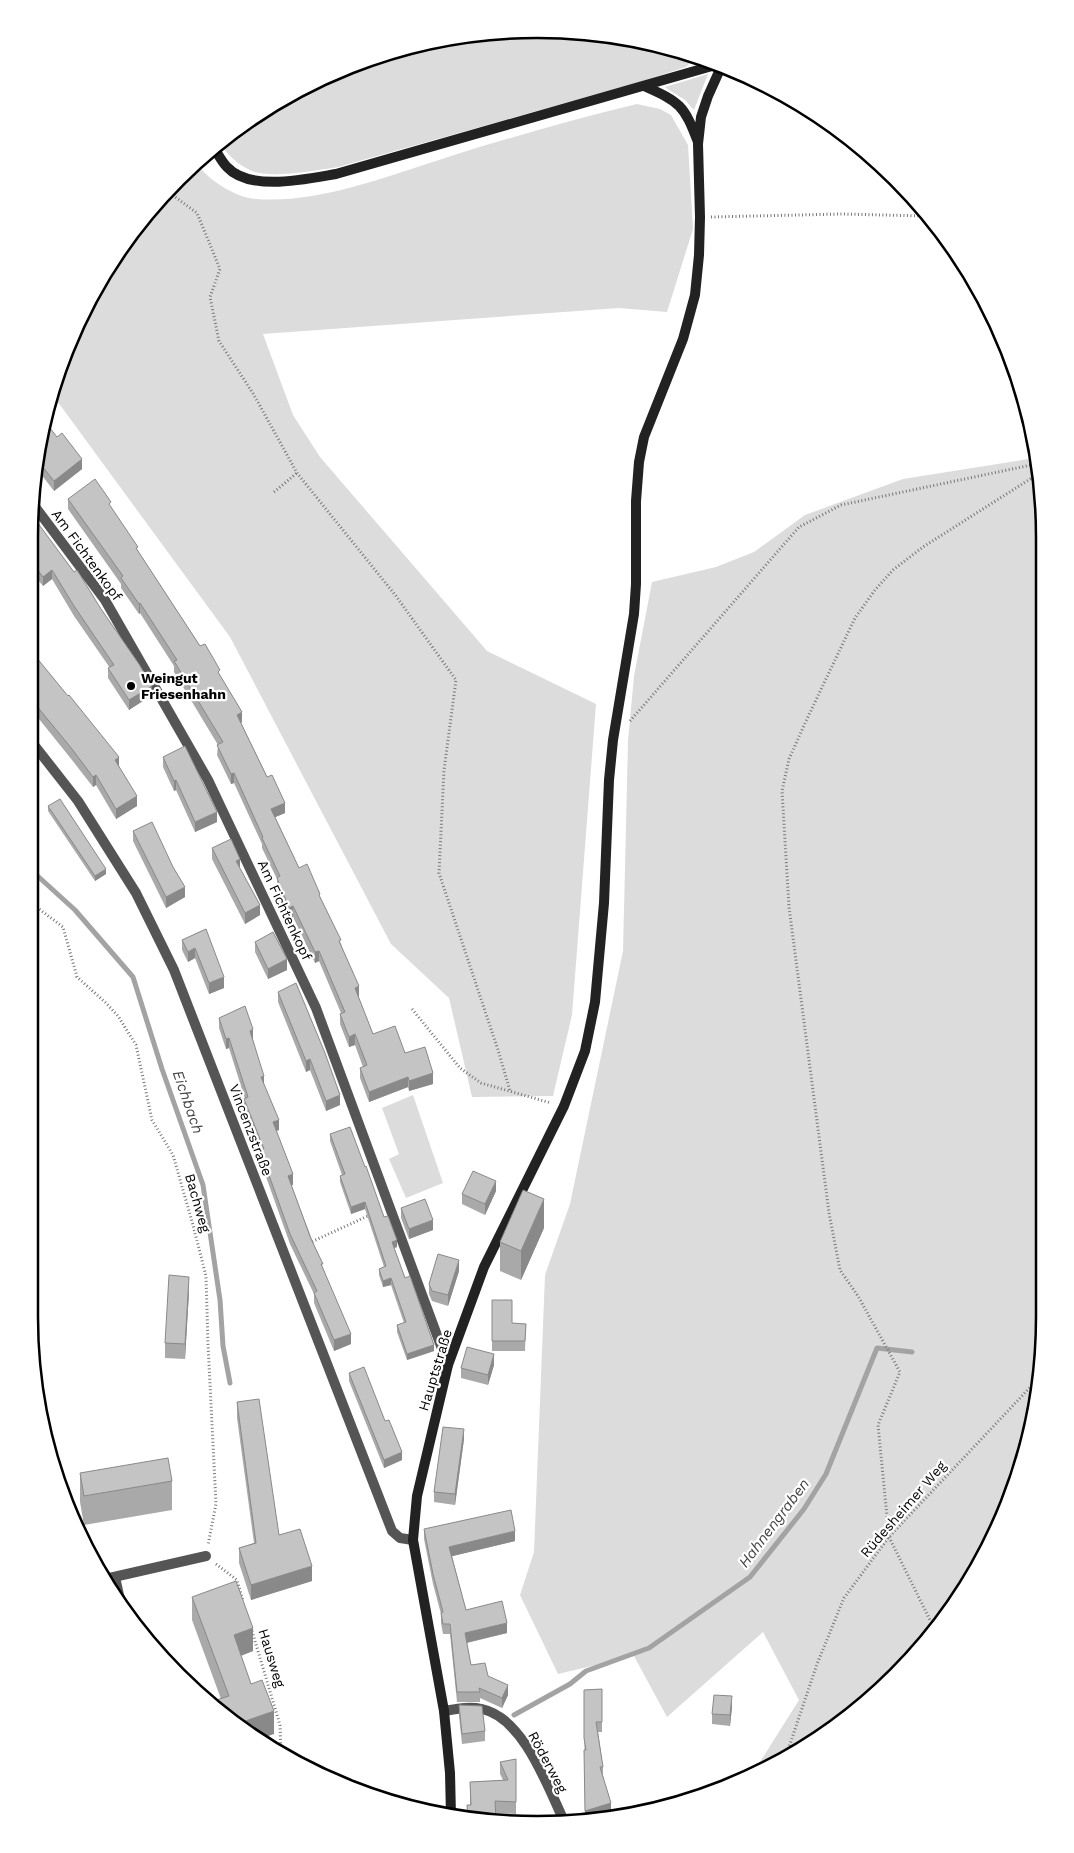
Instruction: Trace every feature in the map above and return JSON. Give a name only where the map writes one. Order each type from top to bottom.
[{"type":"street","points":[[218,153],[228,168],[240,176],[254,180],[298,181],[336,174],[708,68]]},
{"type":"street","points":[[698,144],[701,117],[718,72]]},
{"type":"street","points":[[644,86],[672,98],[688,116],[698,144]]},
{"type":"street","name":"Hauptstraße","points":[[451,1808],[450,1773],[444,1711],[413,1540],[417,1496],[448,1365],[484,1268],[564,1106],[585,1051],[600,955],[609,780],[613,740],[634,614],[636,501],[639,462],[644,437],[683,339],[695,295],[700,217],[698,144]]},
{"type":"street","name":"Am Fichtenkopf","points":[[39,512],[105,600],[208,780],[316,1008],[448,1365]]},
{"type":"street","name":"Vincenzstraße","points":[[38,749],[78,801],[136,893],[174,970],[392,1531],[400,1538],[413,1540]]},
{"type":"street","points":[[111,1578],[206,1556]]},
{"type":"street","name":"Röderweg","points":[[444,1711],[470,1708],[482,1709],[512,1726],[528,1747],[560,1815]]},
{"type":"path","points":[[173,195],[197,213],[220,269],[210,298],[219,341],[254,395],[298,473],[396,596],[456,680],[444,770],[439,873],[510,1091]]},
{"type":"path","points":[[700,217],[842,214],[919,216]]},
{"type":"path","points":[[613,740],[799,526],[841,505],[1031,465]]},
{"type":"path","points":[[274,492],[298,473]]},
{"type":"path","points":[[931,1622],[889,1537],[878,1425],[900,1372],[858,1296],[840,1270],[829,1213],[789,907],[782,790],[789,759],[856,618],[875,590],[893,570],[923,546],[1033,477]]},
{"type":"path","name":"Bachweg","points":[[38,908],[63,927],[77,977],[118,1016],[136,1045],[152,1120],[173,1155],[193,1225],[206,1276],[216,1504],[206,1556]]},
{"type":"path","points":[[412,1009],[460,1068],[481,1083],[564,1106]]},
{"type":"path","points":[[284,1254],[389,1207]]},
{"type":"path","name":"Rüdesheimer Weg","points":[[789,1748],[817,1664],[844,1598],[889,1537],[1031,1386]]},
{"type":"path","points":[[206,1556],[237,1580],[245,1607]]},
{"type":"path","name":"Hausweg","points":[[250,1625],[280,1725],[281,1745]]},
{"type":"shaded area","points":[[504,39],[570,39],[634,47],[691,62],[686,67],[639,82],[338,167],[294,173],[260,173],[247,169],[224,148],[287,104],[316,89],[376,64],[440,47]]},
{"type":"shaded area","points":[[708,74],[694,110],[685,100],[665,87]]},
{"type":"shaded area","points":[[637,104],[660,109],[671,115],[688,145],[693,229],[667,312],[619,308],[263,334],[293,415],[320,457],[487,651],[596,704],[572,1015],[553,1096],[472,1097],[449,998],[391,944],[230,637],[57,401],[64,376],[76,346],[104,287],[122,259],[161,208],[201,168],[222,187],[248,198],[280,199],[305,197],[330,193],[380,179],[520,135]]},
{"type":"shaded area","points":[[1030,459],[1032,472],[1036,537],[1036,1316],[1032,1381],[1027,1413],[1010,1477],[985,1537],[970,1566],[952,1594],[913,1645],[866,1692],[815,1731],[787,1749],[759,1763],[799,1700],[763,1632],[667,1717],[634,1656],[558,1674],[520,1595],[534,1552],[545,1275],[570,1204],[623,951],[628,741],[634,676],[652,582],[716,567],[754,552],[805,515],[903,479]]},
{"type":"shaded area","points":[[413,1095],[443,1183],[406,1198],[389,1159],[399,1154],[382,1108]]},
{"type":"building","points":[[50,428],[57,437],[62,433],[82,459],[54,481],[43,467]]},
{"type":"building","points":[[95,479],[111,502],[109,504],[138,547],[136,548],[200,646],[205,644],[220,670],[218,672],[242,712],[237,715],[267,777],[272,775],[285,803],[271,809],[299,868],[307,864],[359,986],[355,988],[373,1034],[395,1026],[405,1053],[425,1047],[433,1073],[409,1081],[408,1077],[369,1092],[360,1068],[367,1065],[355,1034],[349,1037],[340,1014],[345,1012],[319,951],[315,952],[293,906],[289,908],[277,878],[280,876],[263,837],[234,773],[231,774],[217,745],[223,742],[174,661],[177,660],[140,603],[121,578],[123,576],[68,499]]},
{"type":"building","points":[[38,524],[74,572],[77,570],[152,686],[129,700],[108,668],[114,665],[52,570],[43,577],[38,570]]},
{"type":"building","points":[[38,659],[119,757],[115,760],[137,796],[116,809],[96,775],[93,777],[38,708]]},
{"type":"building","points":[[185,746],[217,812],[195,822],[176,780],[174,781],[163,757]]},
{"type":"building","points":[[60,799],[106,869],[95,876],[48,806]]},
{"type":"building","points":[[152,822],[173,867],[185,887],[166,897],[133,831]]},
{"type":"building","points":[[231,839],[240,859],[236,861],[260,905],[245,913],[212,848]]},
{"type":"building","points":[[206,929],[224,977],[209,983],[195,948],[188,952],[182,940]]},
{"type":"building","points":[[273,932],[287,959],[268,969],[255,942]]},
{"type":"building","points":[[296,983],[340,1095],[326,1101],[310,1059],[306,1061],[278,992]]},
{"type":"building","points":[[245,1006],[253,1029],[250,1031],[264,1076],[261,1077],[279,1120],[273,1122],[293,1174],[288,1176],[311,1239],[351,1334],[334,1340],[314,1293],[317,1291],[290,1234],[260,1150],[264,1149],[244,1099],[248,1097],[229,1038],[226,1039],[219,1018]]},
{"type":"building","points":[[350,1127],[384,1217],[388,1216],[397,1240],[392,1242],[405,1278],[410,1276],[434,1345],[407,1354],[397,1325],[406,1322],[391,1278],[383,1281],[379,1269],[386,1266],[365,1202],[351,1207],[340,1176],[345,1174],[330,1134]]},
{"type":"building","points":[[473,1171],[496,1181],[485,1204],[462,1194]]},
{"type":"building","points":[[523,1190],[544,1199],[521,1251],[500,1242]]},
{"type":"building","points":[[425,1199],[433,1220],[409,1229],[401,1208]]},
{"type":"building","points":[[438,1254],[459,1260],[448,1295],[432,1291],[429,1284]]},
{"type":"building","points":[[169,1275],[189,1277],[185,1344],[165,1343]]},
{"type":"building","points":[[492,1300],[512,1300],[512,1323],[526,1324],[525,1341],[492,1341]]},
{"type":"building","points":[[467,1347],[494,1354],[488,1375],[461,1368]]},
{"type":"building","points":[[364,1367],[385,1421],[389,1420],[402,1452],[384,1460],[349,1373]]},
{"type":"building","points":[[259,1399],[279,1535],[300,1529],[312,1566],[251,1585],[239,1548],[256,1543],[237,1402]]},
{"type":"building","points":[[443,1427],[464,1429],[455,1494],[434,1492]]},
{"type":"building","points":[[168,1458],[172,1481],[84,1496],[80,1473]]},
{"type":"building","points":[[511,1510],[515,1531],[449,1547],[466,1610],[502,1601],[507,1623],[465,1633],[471,1665],[485,1663],[488,1676],[508,1685],[502,1698],[479,1688],[480,1692],[457,1692],[450,1624],[443,1624],[441,1613],[443,1612],[424,1529]]},
{"type":"building","points":[[236,1581],[253,1628],[234,1635],[251,1684],[262,1680],[274,1711],[245,1721],[218,1700],[229,1696],[192,1597]]},
{"type":"building","points":[[602,1689],[602,1722],[596,1722],[603,1767],[600,1767],[611,1803],[585,1811],[584,1750],[586,1750],[584,1738],[584,1690]]},
{"type":"building","points":[[714,1695],[732,1696],[730,1715],[712,1714]]},
{"type":"building","points":[[459,1705],[482,1706],[485,1731],[462,1734]]},
{"type":"building","points":[[516,1759],[516,1802],[495,1801],[496,1813],[467,1810],[467,1805],[471,1805],[470,1782],[508,1780],[500,1762]]},
{"type":"waterway","name":"Eichbach","points":[[38,876],[75,910],[133,977],[162,1069],[203,1185],[220,1300],[223,1346],[230,1383]]},
{"type":"waterway","name":"Hahnengraben","points":[[514,1715],[570,1684],[586,1671],[649,1648],[750,1577],[804,1509],[826,1474],[877,1348],[912,1352]]},
{"type":"place","name":"Weingut Friesenhahn","points":[[131,686]]}]
